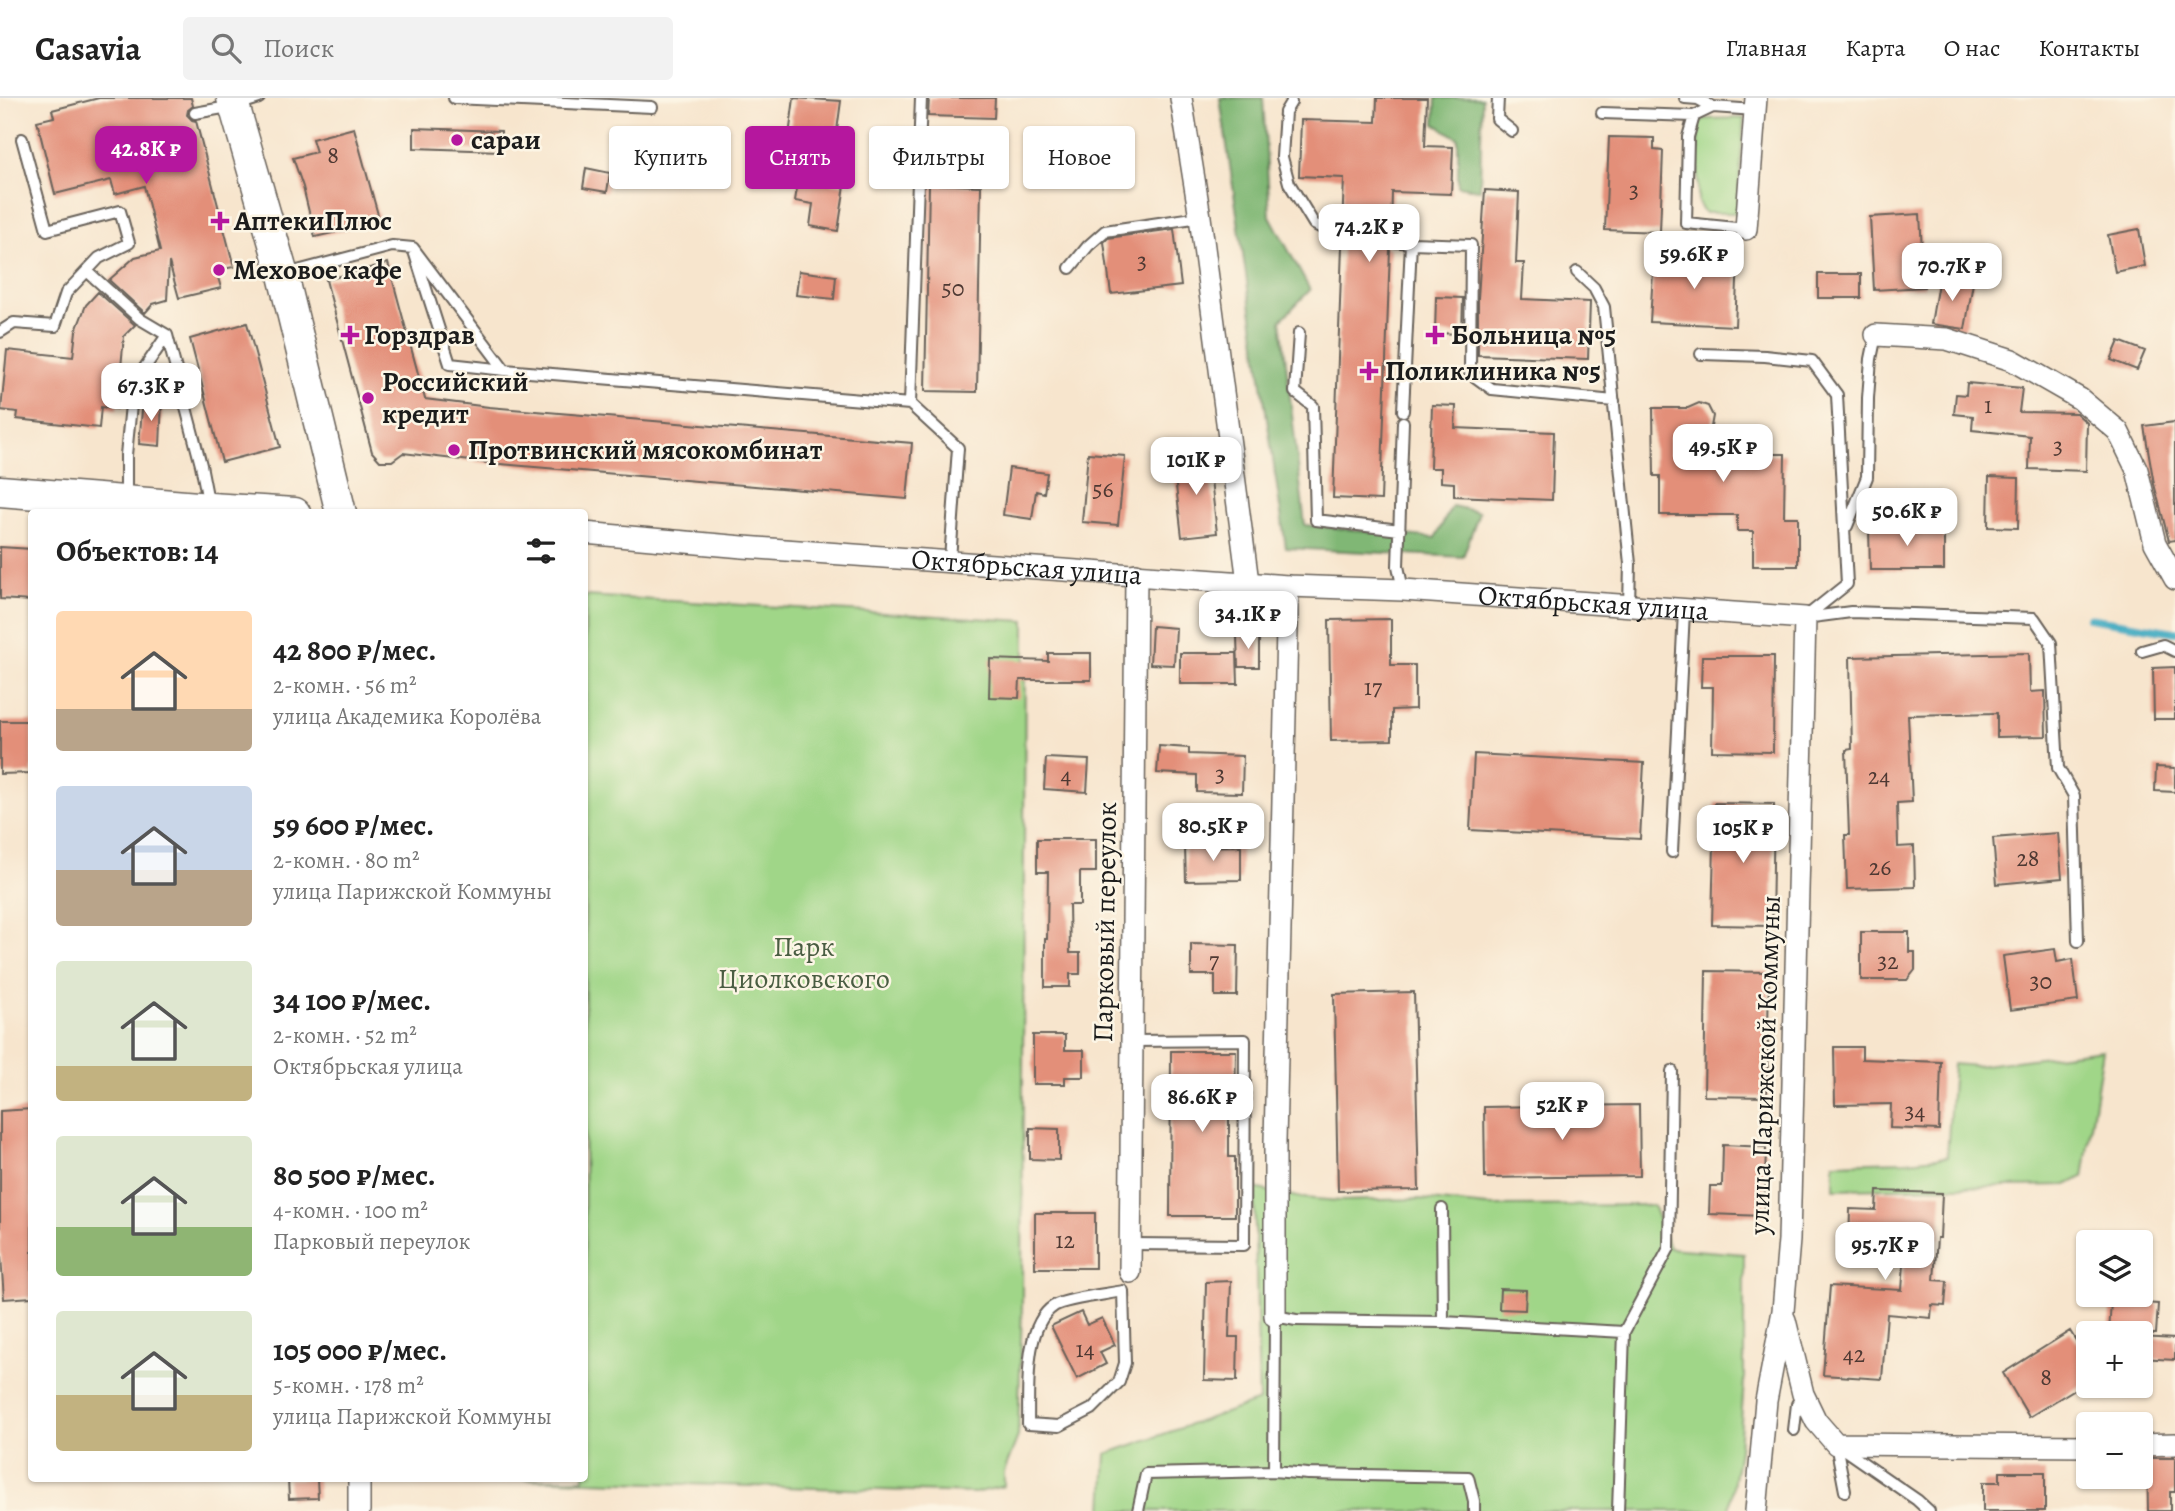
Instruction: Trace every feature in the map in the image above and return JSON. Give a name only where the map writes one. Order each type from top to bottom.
[{"type":"street","points":[[1181,98],[1200,217],[1248,582]]},
{"type":"street","points":[[242,101],[340,509]]},
{"type":"street","points":[[1746,229],[1756,104]]},
{"type":"street","points":[[1876,335],[1947,339],[2012,360],[2080,398],[2118,431],[2137,470],[2155,543],[2175,579]]},
{"type":"street","points":[[0,491],[200,509]]},
{"type":"street","name":"Октябрьская улица","points":[[588,533],[1289,586],[1402,590],[1805,618]]},
{"type":"street","name":"Парковый переулок","points":[[1126,1282],[1130,1244],[1136,574]]},
{"type":"street","points":[[1275,1316],[1275,1142],[1289,586]]},
{"type":"street","name":"улица Парижской Коммуны","points":[[1756,1511],[1766,1401],[1783,1311],[1788,1240],[1805,618]]},
{"type":"street","points":[[1783,1311],[1803,1394],[1816,1421],[1836,1444],[2076,1446]]},
{"type":"street","points":[[2153,1445],[2175,1444]]},
{"type":"street","points":[[359,1482],[359,1511]]},
{"type":"lane","points":[[454,98],[652,107]]},
{"type":"lane","points":[[910,404],[921,98]]},
{"type":"lane","points":[[1498,98],[1497,119],[1512,131]]},
{"type":"lane","points":[[1685,98],[1698,99],[1713,107]]},
{"type":"lane","points":[[195,113],[242,101]]},
{"type":"lane","points":[[1291,102],[1285,112],[1282,157],[1289,183],[1314,224],[1342,238]]},
{"type":"lane","points":[[1602,113],[1695,116],[1713,107],[1756,104]]},
{"type":"lane","points":[[1695,116],[1688,137],[1686,223],[1746,229]]},
{"type":"lane","points":[[0,332],[14,323],[55,326],[66,293],[99,258],[129,243],[120,211],[47,230],[22,139]]},
{"type":"lane","points":[[1070,268],[1105,231],[1200,217]]},
{"type":"lane","points":[[1391,242],[1471,245],[1470,373],[1492,388],[1614,401]]},
{"type":"lane","points":[[1402,590],[1398,566],[1411,243]]},
{"type":"lane","points":[[283,275],[391,246],[413,248],[505,370]]},
{"type":"lane","points":[[413,248],[450,364],[910,404],[958,448],[950,560]]},
{"type":"lane","points":[[87,271],[140,319],[167,335],[210,509]]},
{"type":"lane","points":[[1577,272],[1594,288],[1604,307],[1630,564],[1629,605]]},
{"type":"lane","points":[[1299,333],[1295,392],[1313,407],[1316,520],[1400,530]]},
{"type":"lane","points":[[126,502],[126,455],[134,385],[167,335]]},
{"type":"lane","points":[[1845,531],[1867,477],[1868,398],[1876,335]]},
{"type":"lane","points":[[1701,354],[1812,361],[1837,396],[1847,584],[1805,618]]},
{"type":"lane","points":[[1672,852],[1684,611]]},
{"type":"lane","points":[[1805,618],[1851,611],[2034,618],[2050,643],[2058,768],[2074,796],[2078,941]]},
{"type":"lane","points":[[2141,651],[2162,645],[2175,651]]},
{"type":"lane","points":[[1130,1244],[1244,1245],[1245,1040],[1132,1041]]},
{"type":"lane","points":[[1618,1511],[1624,1332],[1669,1248],[1672,1071]]},
{"type":"lane","points":[[1442,1209],[1443,1322]]},
{"type":"lane","points":[[1126,1282],[1125,1363],[1119,1382],[1092,1409],[1059,1426],[1028,1424],[1032,1342],[1042,1317],[1055,1304],[1126,1282]]},
{"type":"lane","points":[[1274,1471],[1275,1316],[1296,1320],[1443,1322],[1624,1332]]},
{"type":"lane","points":[[1794,1430],[1797,1405],[1803,1394]]},
{"type":"lane","points":[[1836,1444],[1845,1491]]},
{"type":"lane","points":[[1836,1444],[1929,1511]]},
{"type":"lane","points":[[1138,1511],[1146,1474],[1274,1471],[1468,1477],[1474,1511]]},
{"type":"green space","points":[[1220,98],[1263,98],[1270,216],[1310,290],[1281,320],[1305,525],[1435,538],[1452,506],[1479,512],[1463,557],[1286,548]]},
{"type":"green space","points":[[1436,98],[1482,98],[1480,190],[1458,186],[1458,138],[1435,124]]},
{"type":"green space","points":[[1744,118],[1737,213],[1704,213],[1698,203],[1698,124],[1704,119]]},
{"type":"green space","name":"Парк Циолковского","points":[[588,596],[1025,621],[1022,1306],[1018,1436],[1004,1472],[1004,1486],[975,1493],[588,1481]]},
{"type":"green space","points":[[2103,1050],[2083,1177],[2067,1185],[1834,1189],[1834,1163],[1947,1157],[1953,1064],[1976,1066]]},
{"type":"green space","points":[[1254,1188],[1302,1198],[1340,1201],[1420,1199],[1487,1206],[1653,1205],[1669,1248],[1744,1254],[1744,1381],[1739,1450],[1729,1511],[1103,1511],[1106,1454],[1259,1401]]},
{"type":"building","points":[[99,98],[191,98],[193,106],[187,115],[196,121],[234,267],[216,270],[221,288],[179,298],[169,262],[167,300],[153,304],[145,313],[109,280],[135,257],[160,251],[144,186],[115,194],[111,180],[55,194],[37,121],[54,117],[52,110]]},
{"type":"building","points":[[794,98],[841,101],[838,126],[790,126]]},
{"type":"building","points":[[929,98],[995,98],[994,118],[928,116]]},
{"type":"building","points":[[1377,98],[1427,98],[1425,146],[1453,147],[1451,194],[1392,192],[1391,233],[1385,236],[1383,241],[1390,249],[1381,500],[1333,498],[1342,246],[1349,242],[1350,237],[1342,229],[1344,178],[1299,176],[1301,120],[1376,122]]},
{"type":"building","points":[[354,128],[380,222],[315,237],[293,158],[316,152],[312,139]]},
{"type":"building","name":"сараи","points":[[414,128],[501,131],[500,151],[414,148]]},
{"type":"building","points":[[1609,137],[1654,138],[1654,150],[1663,151],[1660,232],[1605,230]]},
{"type":"building","points":[[586,168],[609,173],[607,192],[583,188]]},
{"type":"building","points":[[797,189],[844,189],[838,231],[810,226],[813,204],[795,201]]},
{"type":"building","points":[[929,189],[981,189],[977,392],[925,391]]},
{"type":"building","points":[[1485,190],[1519,192],[1516,263],[1524,263],[1522,299],[1590,302],[1588,359],[1478,355],[1478,298]]},
{"type":"building","points":[[1920,214],[1924,287],[1874,290],[1870,217]]},
{"type":"building","points":[[1174,229],[1181,286],[1111,294],[1104,242],[1108,238]]},
{"type":"building","points":[[2139,229],[2145,266],[2115,272],[2108,235]]},
{"type":"building","points":[[1654,255],[1738,259],[1735,326],[1650,322]]},
{"type":"building","points":[[388,263],[425,399],[489,407],[912,443],[907,499],[488,463],[403,453],[392,461],[380,461],[372,452],[326,280]]},
{"type":"building","points":[[799,271],[836,276],[834,299],[796,295]]},
{"type":"building","points":[[1818,274],[1861,274],[1861,298],[1818,298]]},
{"type":"building","points":[[1939,277],[1973,283],[1965,329],[1931,324]]},
{"type":"building","points":[[98,292],[135,325],[124,336],[117,409],[101,407],[99,428],[17,419],[18,412],[1,410],[7,350],[73,357],[76,331],[86,305]]},
{"type":"building","points":[[1436,297],[1463,298],[1462,334],[1435,333]]},
{"type":"building","points":[[247,323],[280,447],[222,462],[190,339]]},
{"type":"building","points":[[2119,341],[2145,351],[2137,370],[2111,360]]},
{"type":"building","points":[[1967,383],[2022,388],[2019,412],[2076,413],[2087,423],[2086,471],[2029,469],[2030,436],[1972,430],[1973,416],[1954,414],[1956,394],[1966,395]]},
{"type":"building","points":[[143,399],[162,400],[160,446],[139,444]]},
{"type":"building","points":[[1699,403],[1708,406],[1713,416],[1707,448],[1713,448],[1713,454],[1785,454],[1784,517],[1798,517],[1798,566],[1753,566],[1753,531],[1737,531],[1737,515],[1660,515],[1660,476],[1654,476],[1653,408],[1688,408]]},
{"type":"building","points":[[1432,405],[1456,406],[1455,428],[1554,432],[1552,500],[1454,496],[1454,483],[1441,482],[1441,468],[1430,468]]},
{"type":"building","points":[[2175,422],[2175,540],[2169,541],[2154,484],[2144,426]]},
{"type":"building","points":[[1088,453],[1125,456],[1118,525],[1082,522]]},
{"type":"building","points":[[1208,453],[1217,533],[1182,537],[1174,469],[1186,468],[1185,455]]},
{"type":"building","points":[[1009,468],[1047,473],[1044,493],[1036,491],[1032,519],[1003,515]]},
{"type":"building","points":[[1989,477],[2019,478],[2018,528],[1988,527]]},
{"type":"building","points":[[1944,526],[1944,570],[1870,570],[1869,527]]},
{"type":"building","points":[[0,547],[28,549],[28,601],[0,599]]},
{"type":"building","points":[[1391,619],[1391,665],[1415,665],[1415,709],[1392,710],[1392,740],[1331,741],[1329,620]]},
{"type":"building","points":[[1152,626],[1176,628],[1174,665],[1150,664]]},
{"type":"building","points":[[1237,635],[1259,635],[1259,667],[1238,667]]},
{"type":"building","points":[[1048,653],[1091,653],[1091,680],[1020,680],[1019,698],[989,697],[990,659],[1048,661]]},
{"type":"building","points":[[1180,653],[1237,653],[1238,684],[1180,684]]},
{"type":"building","points":[[2029,653],[2030,692],[2045,691],[2046,736],[1997,737],[1997,713],[1908,715],[1912,802],[1897,803],[1898,847],[1914,846],[1915,887],[1847,889],[1845,835],[1849,835],[1846,750],[1852,749],[1850,657]]},
{"type":"building","points":[[1702,656],[1774,656],[1773,752],[1712,751],[1713,687],[1701,687]]},
{"type":"building","points":[[2175,667],[2175,719],[2154,719],[2153,668]]},
{"type":"building","points":[[0,721],[28,721],[28,773],[0,774]]},
{"type":"building","points":[[1159,746],[1189,748],[1189,754],[1243,756],[1242,793],[1197,792],[1197,775],[1157,773]]},
{"type":"building","points":[[1474,754],[1644,763],[1640,839],[1470,830]]},
{"type":"building","points":[[1046,758],[1089,760],[1087,792],[1044,789]]},
{"type":"building","points":[[2156,767],[2175,768],[2175,792],[2155,791]]},
{"type":"building","points":[[1715,803],[1774,804],[1772,926],[1712,925]]},
{"type":"building","points":[[2058,833],[2062,878],[1997,884],[1993,838]]},
{"type":"building","points":[[1037,839],[1096,839],[1096,872],[1080,872],[1080,905],[1069,905],[1070,953],[1080,953],[1080,974],[1070,974],[1070,987],[1045,987],[1048,872],[1037,872]]},
{"type":"building","points":[[1241,846],[1241,880],[1186,881],[1185,847]]},
{"type":"building","points":[[1861,932],[1909,932],[1909,952],[1915,952],[1915,970],[1907,980],[1861,980]]},
{"type":"building","points":[[1191,944],[1238,945],[1237,996],[1215,996],[1215,975],[1191,975]]},
{"type":"building","points":[[2055,949],[2057,962],[2073,959],[2078,1001],[2010,1010],[2003,956]]},
{"type":"building","points":[[1706,971],[1769,972],[1767,1097],[1704,1096]]},
{"type":"building","points":[[1414,992],[1419,1190],[1338,1191],[1334,994]]},
{"type":"building","points":[[1033,1035],[1065,1035],[1065,1050],[1084,1050],[1084,1077],[1065,1077],[1065,1084],[1033,1084]]},
{"type":"building","points":[[1834,1047],[1862,1047],[1862,1059],[1941,1062],[1939,1130],[1890,1128],[1891,1104],[1835,1105]]},
{"type":"building","points":[[1171,1051],[1236,1051],[1235,1107],[1229,1107],[1229,1157],[1235,1157],[1235,1216],[1170,1216]]},
{"type":"building","points":[[1639,1105],[1640,1176],[1485,1178],[1484,1107]]},
{"type":"building","points":[[28,1109],[28,1297],[4,1299],[0,1242],[0,1111]]},
{"type":"building","points":[[1030,1128],[1059,1129],[1059,1160],[1030,1159]]},
{"type":"building","points":[[1723,1145],[1766,1147],[1764,1216],[1709,1214],[1710,1186],[1722,1186]]},
{"type":"building","points":[[1877,1191],[1942,1193],[1940,1238],[1937,1238],[1934,1280],[1947,1281],[1945,1306],[1932,1305],[1931,1318],[1887,1314],[1882,1379],[1823,1375],[1830,1286],[1902,1290],[1905,1250],[1849,1248],[1850,1209],[1876,1210]]},
{"type":"building","points":[[1035,1213],[1095,1213],[1095,1268],[1035,1268]]},
{"type":"building","points":[[1231,1281],[1229,1337],[1238,1337],[1237,1381],[1204,1380],[1206,1282]]},
{"type":"building","points":[[1500,1289],[1526,1290],[1525,1310],[1499,1309]]},
{"type":"building","points":[[2153,1304],[2158,1304],[2156,1334],[2153,1334],[2153,1321],[2110,1321],[2111,1307],[2153,1307]]},
{"type":"building","points":[[1081,1312],[1087,1325],[1102,1318],[1115,1345],[1100,1352],[1106,1364],[1077,1379],[1051,1326]]},
{"type":"building","points":[[2070,1331],[2076,1341],[2076,1388],[2029,1417],[2003,1373]]},
{"type":"building","points":[[2153,1338],[2175,1339],[2175,1360],[2153,1359]]},
{"type":"building","points":[[2153,1458],[2175,1458],[2175,1492],[2170,1492],[2170,1511],[2148,1511],[2148,1489],[2153,1489]]},
{"type":"building","points":[[2000,1472],[2045,1472],[2045,1511],[1983,1511],[1983,1482],[2000,1482]]},
{"type":"building","points":[[288,1482],[317,1482],[318,1498],[289,1499]]},
{"type":"waterway","points":[[2089,618],[2175,632]]},
{"type":"place","name":"сараи","points":[[457,140]]},
{"type":"place","name":"АптекиПлюс","points":[[220,221]]},
{"type":"place","name":"Меховое кафе","points":[[219,270]]},
{"type":"place","name":"Горздрав","points":[[350,335]]},
{"type":"place","name":"Больница №5","points":[[1435,335]]},
{"type":"place","name":"Поликлиника №5","points":[[1369,371]]},
{"type":"place","name":"Российский кредит","points":[[368,398]]},
{"type":"place","name":"Протвинский мясокомбинат","points":[[454,450]]}]
